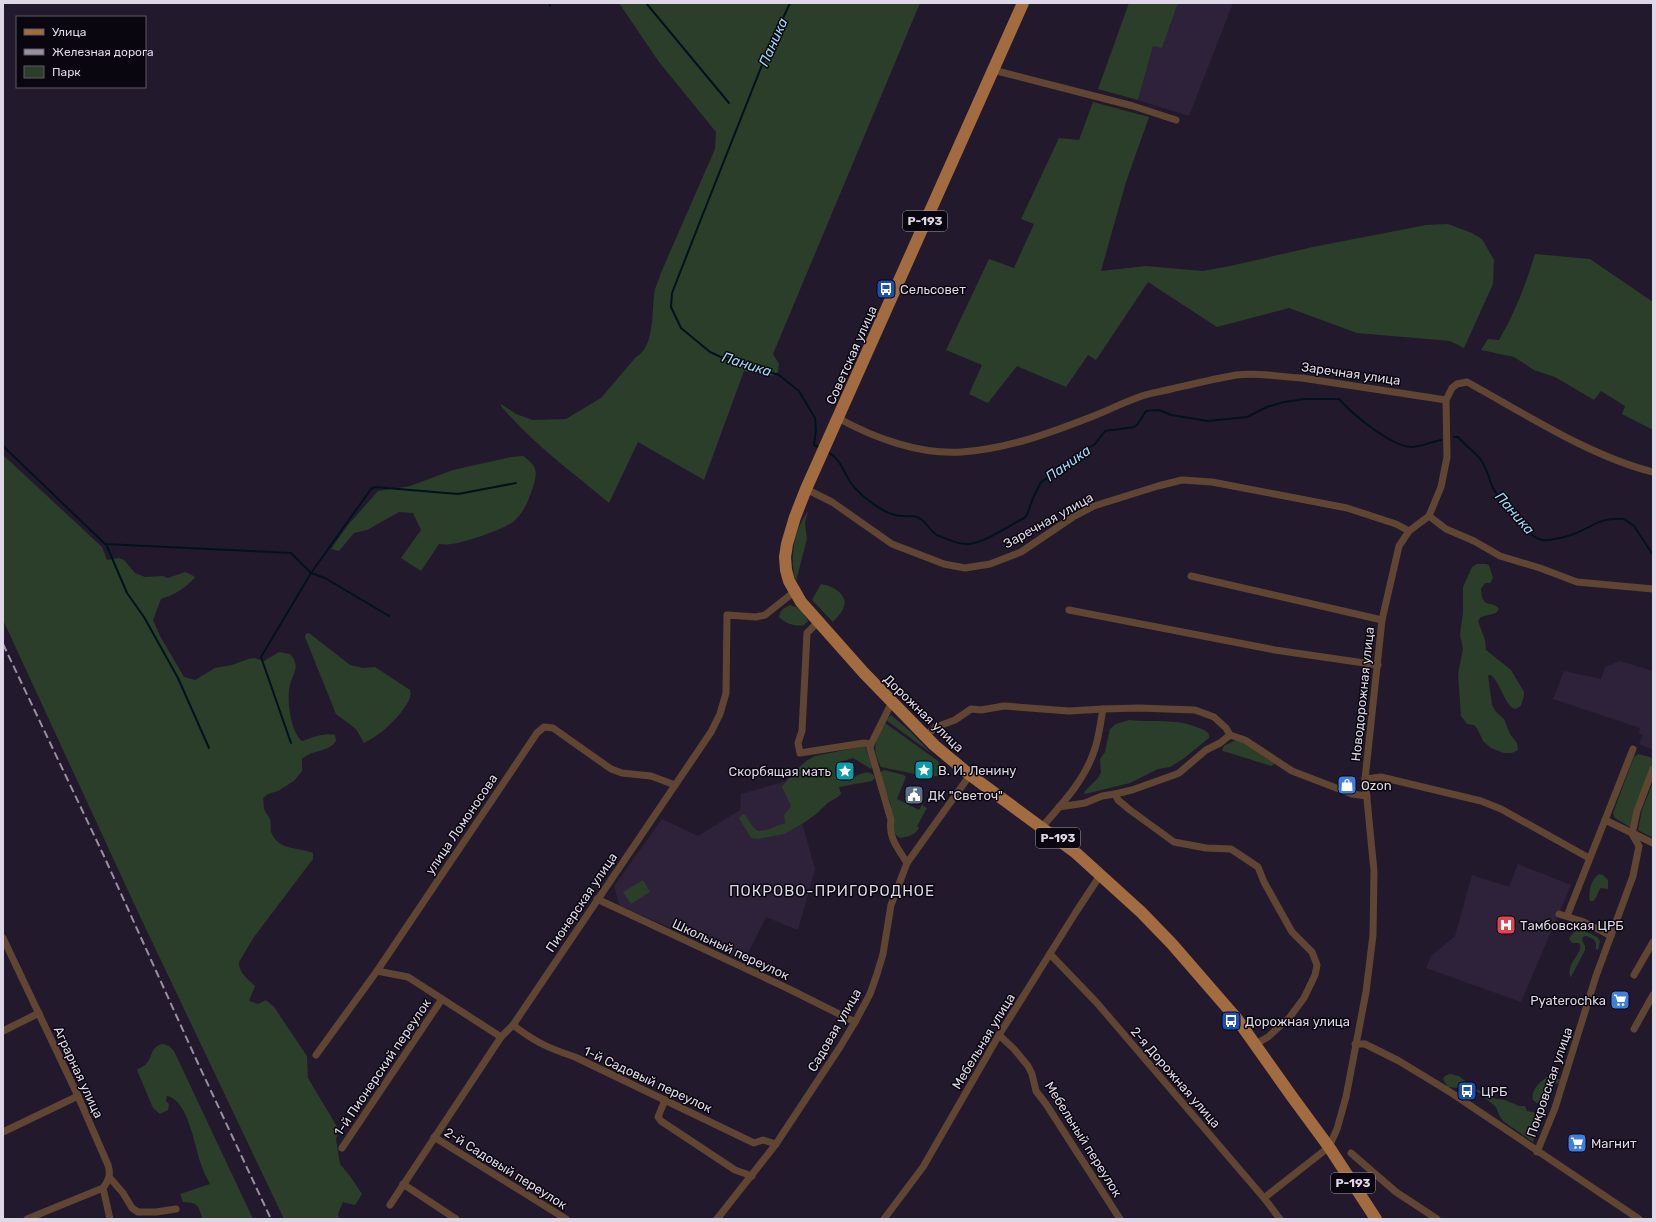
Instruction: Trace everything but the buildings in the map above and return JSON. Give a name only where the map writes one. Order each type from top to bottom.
[{"type":"main road","name":"Советская улица","points":[[787,544],[795,517],[806,489],[1023,3]]},
{"type":"main road","name":"Дорожная улица","points":[[787,544],[786,570],[794,592],[818,622],[892,702],[925,736],[970,775],[1042,827],[1101,874],[1141,912],[1202,977],[1256,1044],[1329,1147],[1376,1219]]},
{"type":"street","points":[[993,70],[1133,106],[1176,120]]},
{"type":"street","name":"Заречная улица","points":[[838,418],[881,439],[942,452],[962,452],[1024,441],[1093,416],[1140,396],[1218,378],[1252,373],[1279,377],[1302,378],[1446,400]]},
{"type":"street","points":[[1653,472],[1596,451],[1467,382],[1457,384],[1452,388],[1446,400],[1447,457],[1441,487],[1429,516],[1446,529],[1474,541],[1500,556],[1540,568],[1577,582],[1653,589]]},
{"type":"street","name":"Заречная улица","points":[[806,489],[832,502],[892,544],[944,564],[965,568],[990,564],[1021,552],[1073,517],[1094,506],[1182,480],[1212,482],[1348,508],[1396,524],[1409,531]]},
{"type":"street","name":"Новодорожная улица","points":[[1329,1147],[1337,1129],[1346,1097],[1366,992],[1374,908],[1372,837],[1366,779],[1382,620],[1399,546],[1409,531],[1429,516]]},
{"type":"street","points":[[1191,576],[1382,620]]},
{"type":"street","name":"Пионерская улица","points":[[390,1205],[501,1037],[513,1025],[706,739],[720,714],[726,693],[727,615],[756,617],[765,615],[794,592]]},
{"type":"street","points":[[1069,610],[1275,650],[1378,665]]},
{"type":"street","points":[[818,622],[807,633],[802,731],[798,742],[800,753],[864,743],[870,744]]},
{"type":"street","points":[[892,702],[870,744],[890,820],[889,830],[891,837],[907,863]]},
{"type":"street","points":[[925,736],[936,727],[955,720],[971,709],[981,710],[1010,706],[1069,711],[1139,708],[1195,710],[1214,717],[1226,728],[1230,735],[1245,740],[1292,771],[1352,794],[1367,796]]},
{"type":"street","points":[[1042,827],[1080,781],[1090,762],[1097,744],[1103,709]]},
{"type":"street","name":"улица Ломоносова","points":[[316,1055],[377,971],[534,738],[544,727],[553,728],[611,769],[622,773],[651,776],[675,785]]},
{"type":"street","points":[[1059,807],[1085,803],[1102,796],[1115,794],[1179,773],[1206,750],[1220,743],[1230,735]]},
{"type":"street","points":[[1611,936],[1584,922],[1563,915],[1589,858],[1633,749]]},
{"type":"street","points":[[1632,834],[1637,811],[1653,769]]},
{"type":"street","name":"Садовая улица","points":[[717,1219],[776,1144],[855,1022],[870,994],[877,974],[883,954],[891,905],[907,863],[970,775]]},
{"type":"street","points":[[1366,779],[1381,777],[1481,801],[1501,808],[1589,858]]},
{"type":"street","points":[[1115,794],[1118,800],[1130,810],[1174,842],[1206,848],[1231,849],[1258,867],[1292,932],[1312,952],[1317,965],[1315,975],[1304,998],[1289,1018],[1268,1037],[1256,1044]]},
{"type":"street","points":[[1605,820],[1653,843]]},
{"type":"street","name":"Покровская улица","points":[[1537,1152],[1555,1108],[1596,976],[1633,876],[1639,846],[1632,834]]},
{"type":"street","name":"Мебельная улица","points":[[884,1219],[923,1167],[999,1035],[1101,874]]},
{"type":"street","name":"Школьный переулок","points":[[596,900],[787,988],[855,1022]]},
{"type":"street","name":"Аграрная улица","points":[[3,938],[78,1096],[108,1165],[110,1178]]},
{"type":"street","points":[[1634,975],[1653,942]]},
{"type":"street","name":"2-я Дорожная улица","points":[[1050,954],[1097,1003],[1264,1198],[1280,1219]]},
{"type":"street","points":[[377,971],[408,977],[501,1037]]},
{"type":"street","points":[[1634,1029],[1653,995]]},
{"type":"street","name":"1-й Пионерский переулок","points":[[342,1148],[442,999]]},
{"type":"street","points":[[3,1031],[39,1013]]},
{"type":"street","name":"1-й Садовый переулок","points":[[513,1025],[546,1047],[575,1057],[754,1143],[764,1140],[776,1144]]},
{"type":"street","name":"Мебельный переулок","points":[[999,1035],[1014,1049],[1028,1066],[1032,1074],[1036,1091],[1046,1104],[1120,1219]]},
{"type":"street","points":[[1355,1044],[1365,1044],[1425,1077],[1459,1098],[1537,1152],[1639,1219]]},
{"type":"street","points":[[3,1132],[78,1096]]},
{"type":"street","points":[[665,1100],[658,1117],[661,1121],[735,1170],[752,1176]]},
{"type":"street","name":"2-й Садовый переулок","points":[[434,1137],[566,1219]]},
{"type":"street","points":[[1264,1198],[1329,1147]]},
{"type":"street","points":[[1351,1153],[1396,1192],[1437,1219]]},
{"type":"street","points":[[27,1219],[103,1188],[110,1178],[123,1193],[132,1208],[138,1212],[176,1209]]},
{"type":"street","points":[[403,1184],[456,1219]]},
{"type":"street","points":[[103,1188],[110,1219]]},
{"type":"shaded area","points":[[1178,3],[1233,3],[1189,116],[1138,100],[1153,45],[1162,48]]},
{"type":"shaded area","points":[[1620,661],[1653,671],[1653,750],[1639,744],[1643,735],[1639,733],[1640,728],[1553,699],[1564,671],[1601,679],[1605,667]]},
{"type":"shaded area","points":[[790,780],[815,869],[798,930],[766,917],[744,961],[619,905],[614,886],[662,819],[698,836],[740,810],[741,794]]},
{"type":"shaded area","name":"Тамбовская ЦРБ","points":[[1518,864],[1571,885],[1521,1002],[1426,968],[1431,956],[1455,936],[1472,875],[1509,887]]},
{"type":"green space","points":[[619,3],[920,3],[773,354],[779,364],[778,372],[771,376],[744,371],[704,480],[638,442],[609,503],[539,445],[513,420],[501,404],[516,414],[533,420],[566,419],[601,398],[642,352],[647,345],[650,336],[655,289],[660,275],[715,149],[716,132],[659,62]]},
{"type":"green space","points":[[1129,3],[1178,3],[1162,48],[1153,46],[1138,100],[1098,89]]},
{"type":"green space","points":[[1093,102],[1149,117],[1126,182],[1101,271],[1146,266],[1203,271],[1313,247],[1426,225],[1448,224],[1472,233],[1482,239],[1494,260],[1493,284],[1464,348],[1450,341],[1357,333],[1289,308],[1217,327],[1148,282],[1096,360],[1088,355],[1066,387],[1017,366],[988,403],[969,394],[982,365],[946,350],[989,259],[1014,268],[1034,224],[1021,219],[1059,138],[1079,140]]},
{"type":"green space","points":[[1535,254],[1590,259],[1653,302],[1653,430],[1622,414],[1625,406],[1601,391],[1594,400],[1555,377],[1534,370],[1514,357],[1481,350],[1488,339],[1499,340],[1505,330],[1520,298]]},
{"type":"green space","points":[[3,455],[102,547],[107,560],[119,558],[124,560],[135,573],[145,577],[163,576],[168,578],[185,572],[195,577],[180,591],[161,599],[153,620],[160,636],[184,677],[195,680],[215,668],[232,665],[254,658],[264,661],[279,652],[290,654],[296,666],[290,685],[289,706],[292,723],[298,737],[302,741],[322,735],[335,735],[336,741],[333,745],[302,759],[302,771],[294,781],[263,798],[264,809],[270,818],[271,832],[275,839],[290,848],[313,853],[313,859],[254,937],[239,962],[239,966],[242,972],[255,986],[249,1001],[258,1004],[266,1000],[274,1007],[307,1056],[308,1078],[339,1130],[336,1139],[340,1164],[362,1194],[355,1205],[343,1202],[338,1214],[339,1219],[284,1219],[137,910],[3,620]]},
{"type":"green space","points":[[523,456],[534,466],[536,477],[528,501],[518,518],[494,532],[457,543],[439,544],[421,571],[401,558],[421,530],[413,513],[399,512],[367,530],[354,533],[339,551],[331,549],[348,525],[378,491],[410,486],[453,470],[511,457]]},
{"type":"green space","points":[[808,511],[805,523],[807,539],[796,581],[793,563],[794,545],[799,527]]},
{"type":"green space","points":[[1477,564],[1489,565],[1493,578],[1490,583],[1485,583],[1481,589],[1483,600],[1499,609],[1496,613],[1481,617],[1478,621],[1485,640],[1486,650],[1511,670],[1524,692],[1521,706],[1515,709],[1506,700],[1495,679],[1491,675],[1488,675],[1492,705],[1496,712],[1504,719],[1510,734],[1517,743],[1518,750],[1512,753],[1504,753],[1491,748],[1483,741],[1477,728],[1474,725],[1467,724],[1461,716],[1458,674],[1463,649],[1460,635],[1463,612],[1463,587],[1472,567]]},
{"type":"green space","points":[[821,584],[835,589],[844,599],[845,604],[842,611],[833,622],[812,600]]},
{"type":"green space","points":[[790,605],[800,610],[804,615],[808,621],[804,625],[797,626],[779,617],[780,613]]},
{"type":"green space","points":[[309,633],[350,665],[363,668],[375,667],[410,690],[411,695],[409,701],[395,720],[376,736],[364,743],[356,729],[336,714],[305,637],[306,634]]},
{"type":"green space","points":[[891,715],[911,732],[931,753],[886,720]]},
{"type":"green space","points":[[1129,720],[1168,721],[1186,724],[1206,731],[1209,734],[1209,738],[1183,759],[1170,767],[1158,769],[1130,783],[1085,794],[1084,792],[1098,778],[1101,772],[1100,759],[1105,752],[1110,729],[1116,724]]},
{"type":"green space","points":[[885,723],[938,761],[942,769],[947,772],[947,776],[925,776],[881,767],[875,749],[877,740]]},
{"type":"green space","points":[[1236,740],[1245,743],[1275,764],[1271,766],[1222,750],[1224,746]]},
{"type":"green space","points":[[865,746],[872,766],[871,769],[853,758],[837,763],[835,768],[838,775],[844,781],[861,774],[869,773],[873,774],[875,778],[872,781],[839,787],[841,794],[838,797],[829,802],[815,815],[802,824],[784,834],[758,839],[751,838],[739,818],[743,814],[745,815],[753,827],[758,831],[766,830],[785,823],[784,815],[791,806],[782,787],[791,775],[806,761],[815,756]]},
{"type":"green space","points":[[1638,754],[1653,758],[1653,765],[1630,827],[1615,818],[1613,813],[1634,757]]},
{"type":"green space","points":[[884,770],[904,775],[906,777],[897,799],[919,810],[922,805],[927,808],[917,826],[919,828],[913,834],[900,838],[894,833],[890,802],[879,773]]},
{"type":"green space","points":[[1653,782],[1653,838],[1638,830],[1642,810]]},
{"type":"green space","points":[[1599,874],[1603,875],[1608,880],[1608,889],[1601,888],[1595,899],[1590,901],[1589,894],[1591,886],[1596,876]]},
{"type":"green space","points":[[643,880],[650,892],[631,904],[623,892]]},
{"type":"green space","points":[[1577,927],[1597,937],[1600,941],[1598,950],[1596,949],[1596,943],[1593,939],[1586,936],[1583,937],[1582,940],[1585,950],[1571,977],[1571,966],[1580,950],[1580,947],[1579,943],[1572,943],[1569,939]]},
{"type":"green space","points":[[163,1044],[169,1046],[174,1051],[253,1219],[203,1219],[199,1208],[195,1204],[183,1202],[180,1194],[210,1184],[202,1167],[190,1125],[180,1106],[174,1099],[167,1096],[166,1101],[169,1104],[168,1110],[160,1114],[153,1108],[137,1070],[148,1062],[156,1047]]},
{"type":"green space","points":[[1450,1074],[1459,1076],[1474,1088],[1496,1099],[1505,1100],[1519,1106],[1525,1106],[1527,1111],[1536,1113],[1537,1117],[1531,1129],[1534,1139],[1533,1142],[1503,1121],[1496,1107],[1478,1092],[1465,1087],[1448,1087],[1443,1079],[1445,1076]]},
{"type":"green space","points":[[1549,1076],[1560,1080],[1559,1083],[1550,1083],[1540,1102],[1537,1103],[1533,1100],[1533,1093],[1540,1083]]},
{"type":"waterway","points":[[646,3],[729,103]]},
{"type":"waterway","name":"Паника","points":[[790,3],[766,55],[699,224],[672,293],[671,307],[681,328],[710,352],[721,357],[779,375],[799,391],[815,418],[816,430],[814,445],[820,448]]},
{"type":"waterway","name":"Паника","points":[[828,452],[837,459],[851,484],[884,511],[900,516],[920,518],[937,535],[947,540],[966,544],[988,538],[1024,518],[1027,515],[1041,482],[1068,465],[1080,453],[1095,444],[1105,431],[1134,427],[1137,425],[1146,411],[1159,410],[1171,415],[1208,421],[1247,417],[1267,407],[1284,402],[1305,399],[1339,399],[1362,421],[1393,441],[1414,447],[1441,440]]},
{"type":"waterway","name":"Паника","points":[[1454,437],[1458,437],[1479,457],[1485,467],[1495,492],[1511,508],[1530,533],[1538,539],[1548,540],[1572,535],[1599,522],[1624,519],[1634,526],[1653,555]]},
{"type":"waterway","points":[[3,446],[105,544],[291,553],[311,573],[325,578],[389,616]]},
{"type":"waterway","points":[[291,743],[261,657],[311,573],[371,489],[375,487],[458,494],[516,483]]},
{"type":"waterway","points":[[106,544],[127,593],[144,617],[178,678],[209,748]]},
{"type":"railway","points":[[3,644],[103,854],[196,1059],[271,1219]]},
{"type":"place","name":"Сельсовет","points":[[886,289]]},
{"type":"place","name":"В. И. Ленину","points":[[924,770]]},
{"type":"place","name":"Скорбящая мать","points":[[845,771]]},
{"type":"place","name":"Ozon","points":[[1347,785]]},
{"type":"place","name":"ДК \"Светоч\"","points":[[914,795]]},
{"type":"place","name":"Тамбовская ЦРБ","points":[[1506,925]]},
{"type":"place","name":"Pyaterochka","points":[[1620,1000]]},
{"type":"place","name":"Дорожная улица","points":[[1231,1021]]},
{"type":"place","name":"ЦРБ","points":[[1467,1091]]},
{"type":"place","name":"Магнит","points":[[1577,1143]]},
{"type":"district","name":"ПОКРОВО-ПРИГОРОДНОЕ","points":[[832,891]]}]
